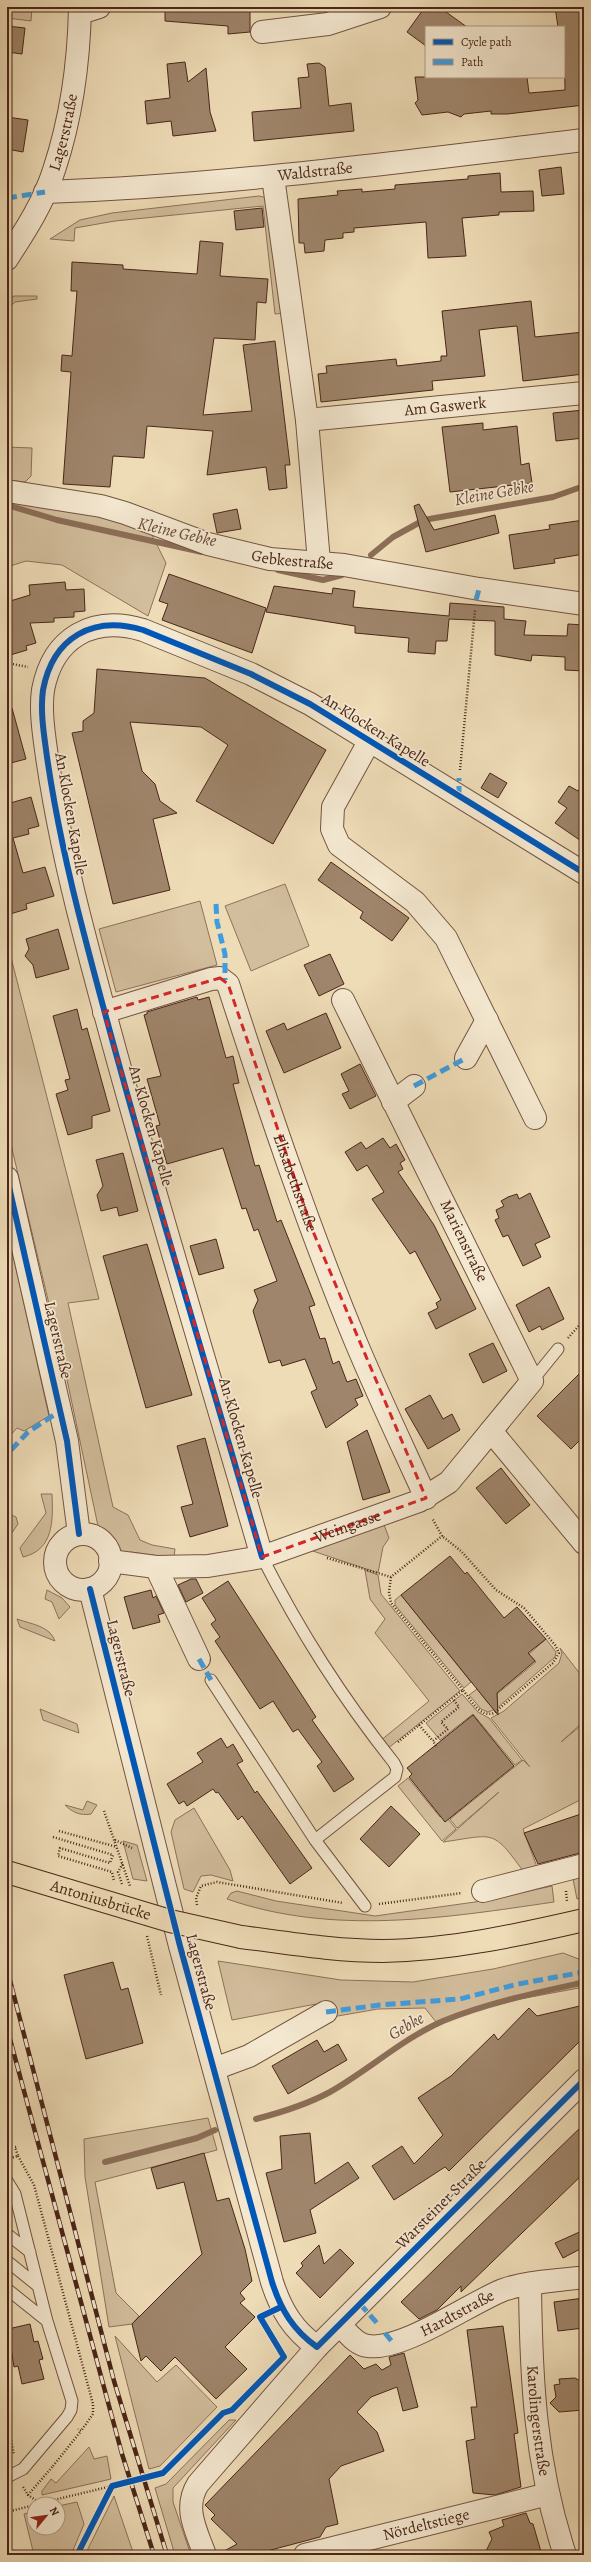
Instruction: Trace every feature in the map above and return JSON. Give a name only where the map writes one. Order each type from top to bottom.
[{"type":"main road","name":"Antoniusbrücke","points":[[7,1872],[170,1921],[241,1937],[338,1949],[384,1951],[502,1938],[577,1922]]},
{"type":"street","points":[[262,32],[328,24],[380,7]]},
{"type":"street","name":"Lagerstraße","points":[[7,259],[30,222],[45,192],[59,155],[73,87],[86,9]]},
{"type":"street","name":"Waldstraße","points":[[45,192],[108,190],[273,176],[584,140]]},
{"type":"street","points":[[273,176],[307,420],[319,562]]},
{"type":"street","name":"Am Gaswerk","points":[[307,420],[584,392]]},
{"type":"street","name":"Gebkestraße","points":[[7,491],[109,508],[208,544],[270,559],[319,562],[584,604]]},
{"type":"street","name":"An Klocken Kapelle","points":[[262,1557],[104,1012],[57,826],[44,736],[43,689],[48,671],[64,645],[84,631],[108,624],[127,625],[143,630],[277,686],[370,740],[584,873]]},
{"type":"street","name":"An Klocken Kapelle","points":[[370,740],[333,808],[332,829],[339,845],[415,902],[446,938],[535,1118]]},
{"type":"street","name":"Elisabethstraße","points":[[104,1012],[211,978],[220,978],[228,984],[266,1101],[312,1229],[355,1340],[426,1498]]},
{"type":"street","name":"Marienstraße","points":[[343,1000],[532,1381]]},
{"type":"street","points":[[466,1058],[487,1020]]},
{"type":"street","points":[[393,1102],[414,1086]]},
{"type":"street","name":"Lagerstraße","points":[[7,1178],[65,1433],[79,1534]]},
{"type":"street","name":"Weingasse","points":[[110,1561],[156,1567],[208,1566],[262,1557],[426,1498],[450,1482],[532,1381]]},
{"type":"street","points":[[491,1431],[584,1543]]},
{"type":"street","points":[[79,1534],[98,1539],[109,1552],[110,1561],[106,1577],[100,1584],[90,1589],[77,1589],[69,1586],[62,1581],[55,1567],[58,1548],[64,1541],[79,1534]]},
{"type":"street","points":[[156,1567],[199,1659]]},
{"type":"street","name":"Lagerstraße","points":[[90,1589],[151,1833],[277,2298],[286,2317],[298,2332],[317,2347]]},
{"type":"street","points":[[483,1891],[575,1868]]},
{"type":"street","points":[[214,2069],[249,2056],[326,2012]]},
{"type":"street","name":"Warsteiner Straße","points":[[205,2555],[190,2506],[191,2496],[198,2484],[317,2347],[584,2080]]},
{"type":"street","name":"Hardtstraße","points":[[340,2325],[356,2341],[367,2346],[380,2346],[412,2336],[492,2295],[530,2284],[584,2277]]},
{"type":"street","name":"Karolingerstraße","points":[[530,2284],[533,2398],[548,2494],[565,2555]]},
{"type":"street","name":"Nördeltstiege","points":[[305,2555],[548,2494]]},
{"type":"lane","points":[[532,1381],[558,1349]]},
{"type":"lane","points":[[262,1557],[313,1652],[358,1718],[397,1769],[395,1777],[315,1840]]},
{"type":"lane","points":[[211,1680],[315,1840],[365,1906]]},
{"type":"lane","points":[[7,2181],[15,2194],[47,2321],[64,2381],[69,2391],[71,2410],[23,2469],[7,2477]]},
{"type":"lane","points":[[7,2234],[30,2252]]},
{"type":"lane","points":[[7,2261],[38,2286]]},
{"type":"lane","points":[[7,2289],[47,2321]]},
{"type":"path","points":[[459,778],[475,608]]},
{"type":"path","points":[[558,1349],[584,1320]]},
{"type":"path","points":[[426,1498],[430,1514],[442,1536],[461,1551],[496,1590],[524,1608],[555,1645],[559,1653],[553,1663],[494,1713],[489,1714],[479,1710],[391,1603],[389,1592],[391,1577],[442,1536]]},
{"type":"path","points":[[333,1560],[391,1577]]},
{"type":"path","points":[[411,1731],[463,1690]]},
{"type":"path","points":[[433,1741],[448,1729],[442,1722],[459,1707],[452,1699]]},
{"type":"path","points":[[419,1725],[436,1746]]},
{"type":"path","points":[[59,1831],[118,1848]]},
{"type":"path","points":[[53,1837],[113,1855],[110,1863],[60,1848],[58,1856],[112,1872],[116,1887]]},
{"type":"path","points":[[122,1863],[118,1872],[123,1886]]},
{"type":"path","points":[[575,1868],[566,1898],[577,1922]]},
{"type":"path","points":[[197,1911],[198,1891],[200,1886],[212,1882],[365,1906],[401,1900],[483,1891]]},
{"type":"path","points":[[18,2147],[15,2147],[18,2156],[34,2185],[39,2201],[93,2404],[93,2414],[81,2431],[28,2495]]},
{"type":"path","points":[[7,2159],[18,2156]]},
{"type":"path","points":[[34,2203],[39,2201]]},
{"type":"path","points":[[50,2262],[54,2261]]},
{"type":"path","points":[[66,2325],[72,2323]]},
{"type":"path","points":[[78,2428],[81,2431]]},
{"type":"path","points":[[50,2462],[53,2466]]},
{"type":"path","points":[[66,2497],[112,2486]]},
{"type":"path","points":[[7,2512],[26,2507]]},
{"type":"highlighted area","points":[[220,978],[228,984],[312,1229],[426,1498],[262,1557],[104,1012],[211,979]]},
{"type":"shaded area","points":[[7,7],[32,7],[31,21],[7,18]]},
{"type":"shaded area","points":[[259,196],[268,198],[286,313],[275,314],[263,206],[115,221],[75,228],[74,241],[50,239],[80,220],[112,213]]},
{"type":"shaded area","points":[[14,296],[37,296],[37,299],[15,302],[7,309],[7,301]]},
{"type":"shaded area","points":[[7,447],[32,448],[31,476],[25,482],[7,480]]},
{"type":"shaded area","points":[[7,498],[148,527],[166,563],[148,616],[62,565],[26,561],[7,567]]},
{"type":"shaded area","points":[[285,884],[309,946],[251,971],[225,906]]},
{"type":"shaded area","points":[[200,901],[217,965],[116,992],[99,929]]},
{"type":"shaded area","points":[[7,942],[99,1299],[68,1303],[113,1507],[128,1515],[140,1540],[152,1545],[175,1549],[174,1558],[131,1552],[121,1557],[115,1545],[98,1526],[66,1375],[7,1128]]},
{"type":"shaded area","points":[[7,1228],[49,1416],[24,1431],[17,1428],[8,1438]]},
{"type":"shaded area","points":[[41,1494],[52,1494],[50,1533],[41,1548],[23,1557],[20,1548],[46,1513]]},
{"type":"shaded area","points":[[7,1513],[16,1517],[18,1524],[7,1540],[7,1530],[10,1531]]},
{"type":"shaded area","points":[[383,1522],[389,1538],[383,1547],[378,1573],[304,1548]]},
{"type":"shaded area","points":[[365,1570],[378,1575],[381,1594],[460,1691],[387,1749],[380,1741],[429,1701],[375,1633],[385,1619],[370,1599]]},
{"type":"shaded area","points":[[47,1590],[62,1598],[70,1607],[59,1619],[52,1602],[45,1599]]},
{"type":"shaded area","points":[[401,1595],[471,1682],[464,1688],[395,1605],[395,1600]]},
{"type":"shaded area","points":[[17,1619],[34,1624],[44,1629],[53,1636],[55,1641],[20,1627]]},
{"type":"shaded area","points":[[546,1639],[556,1652],[555,1657],[496,1709],[488,1712],[481,1709],[469,1695],[477,1689],[488,1703],[497,1700],[497,1694],[536,1662],[529,1654]]},
{"type":"shaded area","points":[[560,1648],[584,1679],[584,1721],[561,1742],[584,1723],[584,1798],[523,1829],[537,1867],[523,1871],[505,1847],[498,1841],[490,1838],[483,1837],[443,1842],[499,1792],[457,1828],[450,1819],[523,1760],[530,1767],[491,1718],[504,1711],[559,1663],[562,1653]]},
{"type":"shaded area","points":[[462,1694],[478,1712],[489,1718],[522,1760],[515,1765],[473,1714],[440,1740],[426,1723]]},
{"type":"shaded area","points":[[40,1709],[77,1724],[79,1733],[43,1720]]},
{"type":"shaded area","points":[[408,1778],[440,1817],[444,1814],[456,1829],[442,1841],[398,1786]]},
{"type":"shaded area","points":[[87,1801],[97,1805],[91,1814],[76,1813],[65,1805],[83,1810]]},
{"type":"shaded area","points":[[194,1808],[230,1870],[233,1881],[211,1875],[201,1876],[193,1892],[184,1889],[171,1832],[175,1820]]},
{"type":"shaded area","points":[[123,1841],[137,1845],[147,1881],[133,1879]]},
{"type":"shaded area","points":[[584,1876],[584,1897],[577,1899],[573,1879]]},
{"type":"shaded area","points":[[552,1886],[554,1902],[431,1918],[389,1920],[348,1920],[307,1917],[267,1910],[227,1899],[231,1893],[237,1891],[276,1901],[375,1916],[482,1901]]},
{"type":"shaded area","points":[[563,1953],[584,1961],[584,1987],[488,2005],[436,2022],[425,2008],[378,2009],[332,2017],[316,2004],[232,2020],[218,1961],[341,1980],[413,1982],[493,1969]]},
{"type":"shaded area","points":[[208,2118],[217,2150],[95,2182],[116,2293],[139,2316],[132,2324],[109,2327],[85,2177],[84,2139]]},
{"type":"shaded area","points":[[115,2336],[157,2382],[176,2365],[217,2407],[160,2466],[149,2469]]},
{"type":"shaded area","points":[[229,2420],[236,2420],[173,2488],[173,2502],[191,2555],[175,2555],[155,2488],[166,2484]]},
{"type":"shaded area","points":[[89,2447],[94,2459],[107,2456],[111,2479],[42,2495],[42,2491],[51,2479],[56,2483]]},
{"type":"shaded area","points":[[114,2496],[134,2555],[85,2555]]},
{"type":"shaded area","points":[[77,2502],[84,2524],[71,2555],[34,2555],[29,2536],[66,2536],[66,2504]]},
{"type":"building","points":[[165,7],[250,7],[250,32],[228,34],[228,26],[165,21]]},
{"type":"building","points":[[425,7],[439,7],[466,26],[425,26],[425,45],[407,32]]},
{"type":"building","points":[[555,7],[584,7],[584,105],[507,114],[491,114],[491,111],[464,114],[461,117],[448,112],[422,115],[415,103],[418,100],[415,77],[527,78],[529,93],[565,90],[565,26],[558,26]]},
{"type":"building","points":[[7,26],[25,28],[22,54],[7,52]]},
{"type":"building","points":[[185,62],[188,82],[206,68],[210,112],[216,131],[173,136],[171,121],[147,124],[145,101],[170,98],[167,64]]},
{"type":"building","points":[[319,63],[325,67],[329,106],[351,103],[354,131],[254,141],[252,112],[301,108],[298,78],[309,77],[307,64]]},
{"type":"building","points":[[7,117],[28,120],[23,152],[7,149]]},
{"type":"building","points":[[561,167],[564,194],[542,196],[539,170]]},
{"type":"building","points":[[500,173],[501,192],[533,191],[534,211],[499,212],[499,215],[462,218],[466,256],[428,258],[426,222],[354,228],[354,232],[343,233],[343,238],[325,240],[324,251],[305,253],[304,243],[299,243],[298,199],[338,195],[337,191],[362,189],[362,192],[395,189],[395,185],[468,179],[468,176]]},
{"type":"building","points":[[262,208],[264,227],[236,230],[234,211]]},
{"type":"building","points":[[200,241],[223,243],[220,276],[268,279],[266,303],[257,302],[255,340],[214,338],[203,415],[252,411],[243,345],[275,341],[290,465],[285,465],[287,488],[269,490],[266,467],[207,475],[213,431],[147,426],[144,458],[113,456],[110,487],[63,484],[71,372],[61,371],[62,355],[72,356],[77,291],[71,291],[72,262],[123,265],[123,269],[197,274]]},
{"type":"building","points":[[531,301],[535,337],[584,332],[584,374],[523,381],[517,326],[496,328],[479,330],[485,376],[432,381],[433,390],[321,402],[318,374],[327,373],[326,366],[396,359],[397,366],[441,361],[441,356],[447,356],[442,311]]},
{"type":"building","points":[[584,410],[584,438],[556,441],[553,413]]},
{"type":"building","points":[[483,423],[483,430],[517,426],[521,465],[529,463],[532,483],[450,492],[442,427]]},
{"type":"building","points":[[419,504],[434,530],[495,515],[499,533],[426,552],[414,506]]},
{"type":"building","points":[[237,509],[241,529],[217,533],[213,514]]},
{"type":"building","points":[[584,520],[584,554],[554,559],[555,563],[514,569],[509,535],[550,529],[549,525]]},
{"type":"building","points":[[169,574],[266,608],[252,653],[162,620],[168,604],[159,601]]},
{"type":"building","points":[[65,582],[66,590],[84,589],[85,611],[74,612],[74,617],[54,618],[54,622],[30,623],[36,643],[26,646],[27,650],[7,656],[7,602],[30,595],[29,585]]},
{"type":"building","points":[[274,586],[332,594],[333,588],[355,591],[353,607],[449,616],[450,603],[504,607],[504,619],[526,621],[524,635],[567,636],[568,624],[584,625],[584,671],[565,670],[565,657],[532,655],[531,661],[495,655],[495,621],[449,619],[447,641],[436,641],[435,654],[408,652],[409,638],[355,633],[355,626],[266,612]]},
{"type":"building","points":[[97,669],[205,678],[326,750],[273,844],[196,801],[228,745],[201,727],[130,722],[142,771],[155,784],[160,801],[177,813],[153,819],[170,890],[113,904],[72,733],[83,731],[83,721],[94,713]]},
{"type":"building","points":[[7,708],[12,708],[26,759],[7,764]]},
{"type":"building","points":[[490,773],[507,783],[498,798],[481,788]]},
{"type":"building","points":[[584,783],[584,843],[555,823],[567,808],[558,802],[569,786],[578,791]]},
{"type":"building","points":[[31,797],[39,826],[28,829],[29,834],[13,838],[23,873],[45,867],[54,896],[26,904],[27,909],[10,914],[7,902],[7,804]]},
{"type":"building","points":[[331,862],[409,918],[392,941],[360,918],[363,912],[318,880]]},
{"type":"building","points":[[58,929],[69,969],[36,978],[33,965],[25,956],[29,949],[26,939]]},
{"type":"building","points":[[330,954],[344,984],[319,996],[304,965]]},
{"type":"building","points":[[197,997],[198,1000],[209,997],[226,1058],[233,1056],[239,1083],[233,1084],[255,1166],[259,1165],[277,1222],[281,1220],[315,1305],[309,1307],[320,1339],[325,1338],[333,1364],[339,1361],[347,1382],[356,1379],[363,1396],[355,1399],[358,1405],[326,1428],[311,1392],[317,1389],[305,1359],[282,1366],[280,1360],[269,1363],[253,1311],[258,1300],[254,1290],[277,1281],[258,1229],[254,1231],[246,1208],[242,1209],[223,1148],[167,1164],[156,1126],[160,1125],[147,1079],[161,1076],[144,1015],[147,1014],[147,1012]]},
{"type":"building","points":[[77,1009],[82,1030],[87,1028],[110,1111],[92,1116],[92,1128],[68,1135],[56,1094],[68,1090],[65,1080],[70,1079],[53,1016]]},
{"type":"building","points":[[326,1013],[341,1048],[284,1073],[266,1031],[284,1023],[287,1030]]},
{"type":"building","points":[[360,1064],[376,1096],[350,1109],[342,1094],[349,1091],[341,1074]]},
{"type":"building","points":[[383,1138],[390,1148],[396,1144],[405,1160],[400,1163],[403,1169],[398,1172],[434,1225],[476,1309],[436,1329],[428,1313],[438,1308],[436,1303],[441,1300],[415,1251],[410,1254],[372,1199],[384,1192],[367,1165],[357,1171],[345,1152],[361,1142],[366,1149]]},
{"type":"building","points":[[123,1153],[138,1211],[119,1216],[117,1207],[101,1211],[97,1195],[103,1186],[96,1160]]},
{"type":"building","points":[[530,1193],[550,1237],[535,1244],[541,1257],[523,1266],[508,1235],[503,1237],[495,1220],[499,1218],[496,1210],[504,1206],[501,1201],[517,1194],[519,1199]]},
{"type":"building","points":[[216,1239],[224,1268],[199,1275],[190,1246]]},
{"type":"building","points":[[147,1244],[192,1395],[146,1408],[103,1256]]},
{"type":"building","points":[[549,1287],[564,1319],[542,1330],[540,1326],[529,1332],[516,1305]]},
{"type":"building","points":[[493,1343],[507,1371],[483,1383],[469,1354]]},
{"type":"building","points":[[584,1369],[584,1436],[571,1449],[537,1416]]},
{"type":"building","points":[[430,1395],[443,1419],[452,1414],[460,1430],[428,1449],[405,1409]]},
{"type":"building","points":[[367,1430],[390,1492],[363,1500],[347,1442]]},
{"type":"building","points":[[205,1438],[228,1526],[190,1537],[181,1507],[193,1504],[177,1446]]},
{"type":"building","points":[[501,1468],[530,1505],[506,1524],[476,1488]]},
{"type":"building","points":[[450,1556],[465,1574],[467,1572],[504,1618],[517,1607],[546,1639],[528,1653],[535,1661],[497,1693],[498,1715],[401,1595]]},
{"type":"building","points":[[191,1579],[196,1579],[203,1593],[186,1602],[178,1585]]},
{"type":"building","points":[[228,1581],[316,1717],[312,1720],[354,1779],[334,1792],[317,1766],[322,1762],[298,1729],[293,1732],[273,1701],[260,1709],[215,1641],[220,1637],[211,1624],[216,1620],[202,1598]]},
{"type":"building","points":[[151,1590],[153,1598],[156,1596],[164,1613],[158,1615],[160,1622],[133,1629],[124,1597]]},
{"type":"building","points":[[473,1715],[514,1766],[445,1822],[409,1777],[412,1774],[407,1768]]},
{"type":"building","points":[[221,1738],[227,1748],[233,1744],[243,1761],[237,1764],[255,1793],[257,1791],[312,1868],[290,1884],[242,1816],[238,1820],[218,1792],[216,1793],[213,1789],[187,1806],[184,1801],[179,1804],[167,1784],[203,1762],[197,1753]]},
{"type":"building","points":[[391,1806],[420,1834],[389,1867],[360,1839]]},
{"type":"building","points":[[584,1813],[584,1852],[538,1864],[524,1833]]},
{"type":"building","points":[[113,1962],[121,1990],[128,1988],[143,2043],[86,2059],[64,1975]]},
{"type":"building","points":[[584,2005],[584,2037],[449,2171],[445,2167],[394,2200],[372,2166],[402,2146],[414,2164],[443,2135],[418,2098],[451,2076],[494,2034],[498,2040],[529,2008],[537,2016]]},
{"type":"building","points":[[317,2040],[324,2052],[338,2044],[347,2060],[288,2094],[272,2066]]},
{"type":"building","points":[[584,2124],[584,2173],[461,2292],[461,2286],[437,2310],[419,2319],[401,2302]]},
{"type":"building","points":[[310,2133],[315,2184],[348,2162],[359,2178],[310,2210],[316,2233],[284,2242],[266,2173],[282,2169],[280,2136]]},
{"type":"building","points":[[204,2153],[217,2201],[229,2198],[245,2249],[252,2281],[240,2293],[245,2299],[240,2303],[255,2317],[225,2347],[247,2369],[216,2399],[175,2357],[161,2371],[146,2356],[141,2361],[132,2324],[202,2254],[184,2182],[157,2189],[151,2168]]},
{"type":"building","points":[[584,2230],[584,2247],[563,2258],[555,2243]]},
{"type":"building","points":[[319,2245],[324,2264],[340,2249],[354,2263],[320,2298],[296,2273],[303,2266],[301,2263]]},
{"type":"building","points":[[584,2298],[584,2328],[558,2331],[554,2302]]},
{"type":"building","points":[[30,2324],[34,2342],[38,2341],[43,2359],[39,2360],[44,2379],[22,2384],[18,2366],[14,2367],[8,2329]]},
{"type":"building","points":[[503,2326],[518,2433],[514,2434],[521,2487],[495,2495],[473,2493],[466,2441],[475,2439],[471,2407],[477,2407],[467,2330]]},
{"type":"building","points":[[404,2353],[418,2407],[403,2411],[397,2387],[371,2397],[357,2412],[377,2432],[384,2451],[341,2466],[329,2479],[338,2524],[326,2527],[320,2537],[252,2555],[217,2555],[237,2544],[211,2519],[215,2515],[205,2505],[350,2355],[364,2369],[376,2364],[382,2370],[391,2365],[389,2357]]},
{"type":"building","points":[[575,2378],[584,2383],[584,2410],[559,2412],[550,2403],[556,2397],[554,2385],[560,2384],[559,2379]]},
{"type":"building","points":[[526,2513],[530,2523],[533,2524],[542,2555],[484,2555],[492,2539],[489,2532],[504,2526],[502,2520]]},
{"type":"waterway","name":"Kleine Gebke","points":[[371,555],[393,537],[424,520],[553,497],[584,486]]},
{"type":"waterway","name":"Kleine Gebke","points":[[7,505],[57,520],[202,552]]},
{"type":"waterway","name":"Kleine Gebke","points":[[278,570],[323,580],[342,575]]},
{"type":"waterway","name":"Gebke","points":[[256,2119],[294,2108],[330,2092],[428,2028],[443,2021],[494,2004],[581,1983]]},
{"type":"waterway","name":"Gebke","points":[[105,2162],[197,2138],[215,2130]]},
{"type":"railway","points":[[7,1969],[114,2381],[167,2555]]},
{"type":"railway","points":[[7,2028],[122,2454],[154,2555]]},
{"type":"marked path","points":[[7,198],[45,192]]},
{"type":"marked path","points":[[476,600],[479,589]]},
{"type":"marked path","points":[[459,778],[459,796]]},
{"type":"marked path","points":[[216,904],[217,922],[225,954],[225,980]]},
{"type":"marked path","points":[[414,1086],[466,1058]]},
{"type":"marked path","points":[[11,1450],[28,1432],[60,1411]]},
{"type":"marked path","points":[[199,1659],[211,1680]]},
{"type":"marked path","points":[[326,2012],[380,2005],[460,1999],[518,1984],[584,1972]]},
{"type":"marked path","points":[[360,2304],[377,2323]]},
{"type":"marked path","points":[[385,2333],[393,2343]]},
{"type":"cycle path","points":[[262,1557],[126,1090],[73,889],[54,802],[42,715],[43,690],[48,672],[56,656],[66,644],[78,634],[92,628],[108,626],[125,626],[143,630],[251,674],[310,704],[584,873]]},
{"type":"cycle path","points":[[7,1178],[67,1441],[79,1534]]},
{"type":"cycle path","points":[[90,1589],[180,1946],[272,2282],[279,2302],[289,2319],[301,2334],[317,2347],[584,2080]]},
{"type":"cycle path","points":[[77,2555],[112,2486],[163,2473],[223,2413],[232,2410],[284,2357],[260,2317],[281,2307]]}]
